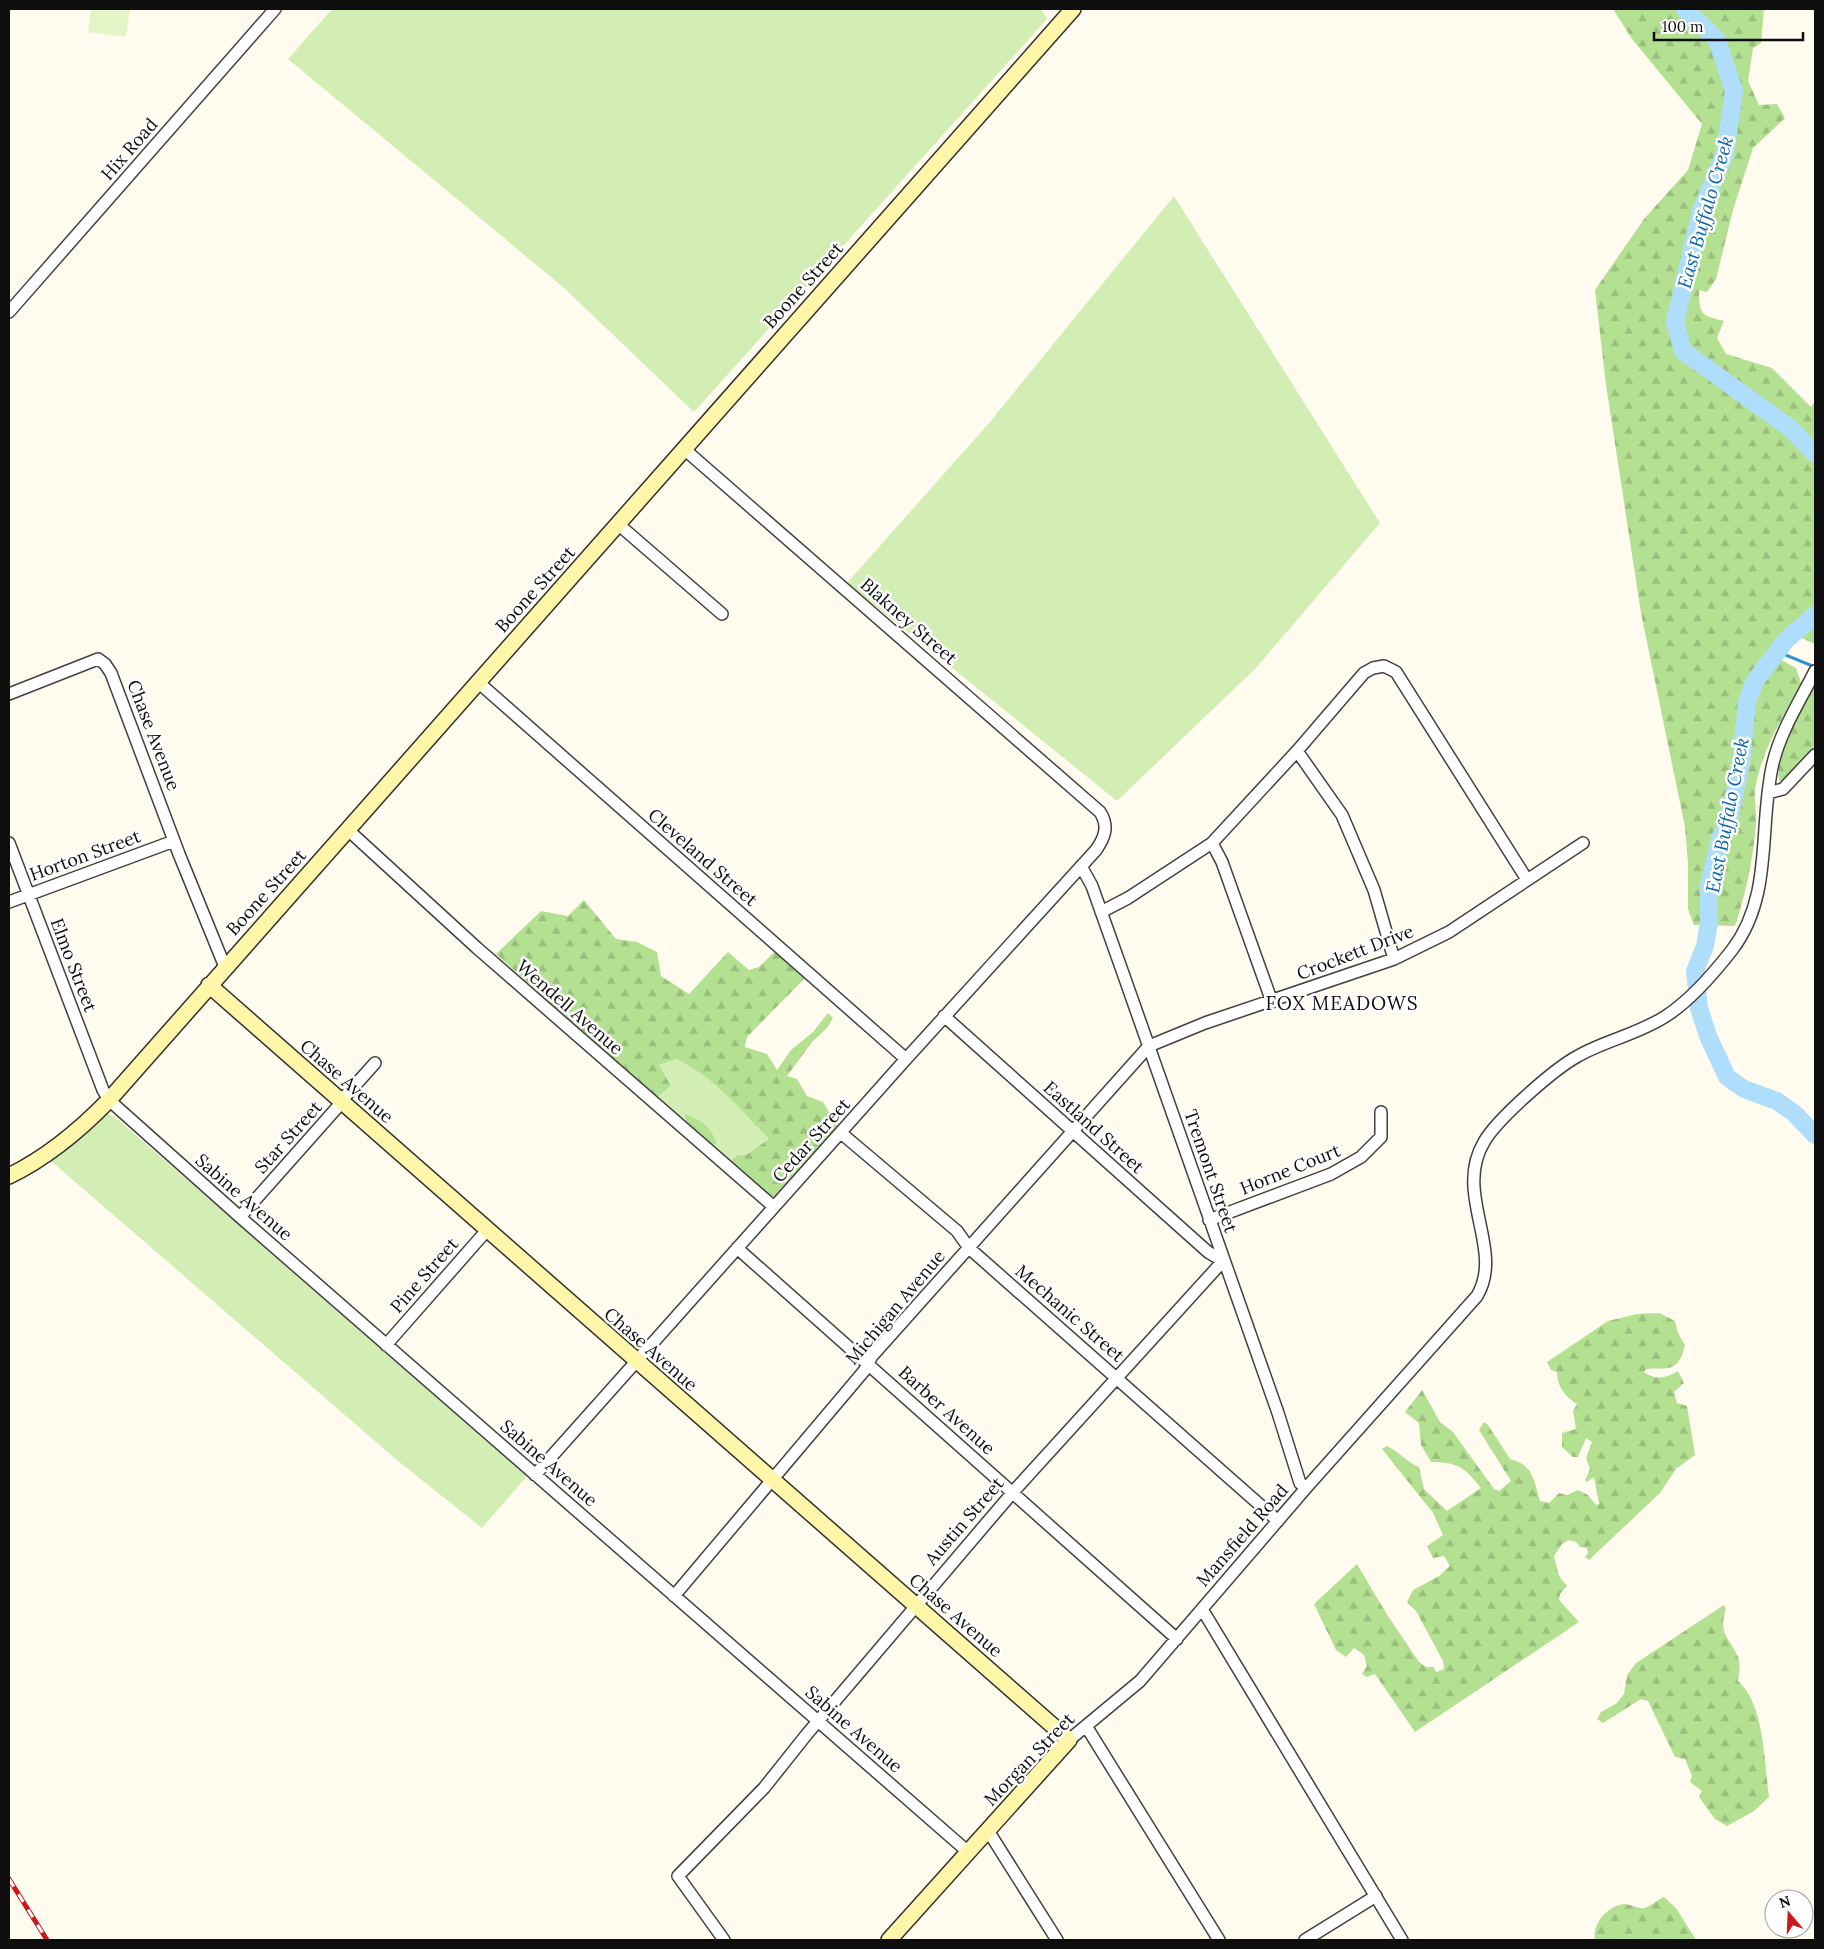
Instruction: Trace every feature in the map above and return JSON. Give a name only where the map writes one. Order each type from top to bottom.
[{"type":"street","name":"Hix Road","points":[[9,312],[276,9]]},
{"type":"street","name":"Boone Street","points":[[9,1176],[52,1151],[74,1134],[108,1100],[618,524],[683,448],[1074,9]]},
{"type":"street","name":"Blakney Street","points":[[683,448],[1094,806],[1100,812],[1106,824]]},
{"type":"street","points":[[618,524],[722,614]]},
{"type":"street","name":"Chase Avenue","points":[[9,694],[98,659],[111,673],[174,841],[225,967]]},
{"type":"street","points":[[1101,912],[1128,898],[1212,843],[1297,751],[1364,673],[1373,668],[1384,666],[1396,672],[1526,878]]},
{"type":"street","points":[[1815,672],[1779,744],[1772,766],[1768,793],[1783,789],[1815,755]]},
{"type":"street","name":"Cleveland Street","points":[[478,682],[906,1059]]},
{"type":"street","points":[[1297,751],[1342,815],[1374,890],[1394,959]]},
{"type":"street","name":"Mansfield Road","points":[[1402,1940],[1202,1609],[1306,1488],[1472,1303],[1480,1290],[1485,1274],[1486,1261],[1473,1194],[1474,1165],[1484,1142],[1496,1126],[1565,1065],[1588,1051],[1655,1023],[1684,1002],[1731,950],[1745,928],[1759,891],[1765,854],[1768,793]]},
{"type":"street","name":"Cedar Street","points":[[535,1475],[944,1016],[1081,866],[1102,842],[1106,824]]},
{"type":"street","name":"Wendell Avenue","points":[[347,829],[477,948],[774,1207]]},
{"type":"street","name":"Horton Street","points":[[9,902],[174,841]]},
{"type":"street","name":"Elmo Street","points":[[9,843],[103,1092],[108,1100]]},
{"type":"street","points":[[1212,843],[1222,862],[1272,1002]]},
{"type":"street","name":"Crockett Drive","points":[[1149,1046],[1204,1023],[1272,1002],[1394,959],[1449,932],[1526,878],[1583,843]]},
{"type":"street","name":"Tremont Street","points":[[1081,866],[1092,886],[1149,1046],[1278,1413],[1300,1482],[1306,1488]]},
{"type":"street","name":"Chase Avenue","points":[[209,985],[1069,1740]]},
{"type":"street","name":"Eastland Street","points":[[944,1016],[1208,1252],[1224,1261]]},
{"type":"street","name":"Michigan Avenue","points":[[674,1596],[868,1364],[872,1356],[1149,1046]]},
{"type":"street","name":"Star Street","points":[[240,1217],[375,1063]]},
{"type":"street","name":"Sabine Avenue","points":[[108,1100],[967,1851]]},
{"type":"street","name":"Horne Court","points":[[1209,1220],[1331,1174],[1361,1157],[1381,1137],[1381,1112]]},
{"type":"street","name":"Mechanic Street","points":[[841,1133],[957,1231],[969,1248],[1278,1521]]},
{"type":"street","name":"Pine Street","points":[[386,1345],[488,1229]]},
{"type":"street","name":"Barber Avenue","points":[[737,1248],[1177,1639]]},
{"type":"street","name":"Austin Street","points":[[724,1940],[678,1876],[764,1788],[916,1604],[1013,1492],[1116,1377],[1224,1261]]},
{"type":"street","name":"Morgan Street","points":[[890,1940],[967,1851],[1069,1740],[1140,1681],[1202,1609]]},
{"type":"street","points":[[1086,1726],[1220,1940]]},
{"type":"street","points":[[986,1832],[992,1838],[1056,1940]]},
{"type":"street","points":[[1305,1940],[1376,1896]]},
{"type":"green space","points":[[91,9],[130,9],[126,37],[88,32]]},
{"type":"green space","points":[[332,9],[1041,9],[1047,19],[694,412],[563,287],[288,59]]},
{"type":"green space","points":[[1613,9],[1764,9],[1761,43],[1753,48],[1748,81],[1759,105],[1777,104],[1785,118],[1753,148],[1733,210],[1716,279],[1707,292],[1699,290],[1700,305],[1703,313],[1724,321],[1717,338],[1726,354],[1772,368],[1811,407],[1815,401],[1815,644],[1799,637],[1780,659],[1796,668],[1802,685],[1773,735],[1758,776],[1755,790],[1756,821],[1753,850],[1746,889],[1735,926],[1694,925],[1688,909],[1688,863],[1685,827],[1641,613],[1606,385],[1595,290],[1644,219],[1688,170],[1702,124],[1632,39]]},
{"type":"green space","points":[[1174,196],[1380,523],[1255,669],[1117,801],[847,583],[989,423]]},
{"type":"green space","points":[[1815,681],[1815,749],[1788,779],[1779,781],[1779,770],[1785,744]]},
{"type":"green space","points":[[584,900],[616,939],[637,942],[657,952],[661,976],[689,994],[728,952],[749,970],[759,967],[775,951],[805,978],[747,1037],[745,1047],[767,1054],[777,1070],[791,1050],[813,1032],[828,1013],[833,1018],[827,1028],[812,1042],[787,1076],[797,1079],[807,1096],[823,1102],[838,1127],[779,1196],[768,1196],[730,1162],[738,1155],[746,1155],[769,1139],[714,1084],[676,1059],[659,1065],[671,1086],[656,1098],[496,954],[541,911],[568,916]]},
{"type":"green space","points":[[676,1059],[714,1084],[769,1139],[746,1155],[730,1162],[709,1145],[717,1144],[704,1125],[684,1113],[687,1125],[656,1098],[671,1086],[659,1065]]},
{"type":"green space","points":[[106,1113],[114,1116],[527,1476],[482,1528],[398,1461],[51,1161],[76,1142]]},
{"type":"green space","points":[[684,1113],[705,1124],[717,1144],[709,1145],[687,1125]]},
{"type":"green space","points":[[1659,1313],[1675,1321],[1678,1333],[1685,1345],[1679,1361],[1675,1365],[1666,1368],[1646,1369],[1644,1372],[1653,1377],[1661,1378],[1678,1371],[1684,1383],[1674,1392],[1677,1403],[1687,1406],[1695,1455],[1676,1469],[1660,1493],[1589,1560],[1585,1557],[1588,1553],[1587,1548],[1580,1547],[1576,1542],[1569,1540],[1562,1544],[1554,1556],[1559,1576],[1567,1586],[1560,1594],[1559,1600],[1579,1622],[1415,1732],[1375,1674],[1367,1677],[1362,1674],[1367,1666],[1364,1655],[1354,1648],[1346,1657],[1336,1650],[1314,1604],[1357,1564],[1386,1613],[1419,1662],[1426,1667],[1434,1667],[1436,1672],[1444,1669],[1443,1661],[1416,1611],[1407,1602],[1413,1590],[1439,1576],[1450,1566],[1444,1556],[1433,1558],[1427,1546],[1443,1535],[1433,1513],[1382,1449],[1387,1446],[1419,1467],[1424,1489],[1447,1511],[1481,1488],[1460,1468],[1448,1463],[1431,1462],[1421,1445],[1419,1423],[1405,1412],[1422,1390],[1440,1422],[1453,1432],[1494,1489],[1499,1491],[1511,1481],[1479,1430],[1484,1422],[1488,1425],[1510,1459],[1518,1461],[1528,1469],[1534,1480],[1540,1501],[1549,1503],[1559,1493],[1567,1495],[1578,1490],[1588,1495],[1596,1505],[1599,1504],[1594,1477],[1587,1482],[1585,1480],[1590,1469],[1586,1458],[1592,1442],[1586,1438],[1578,1457],[1573,1457],[1562,1447],[1562,1433],[1576,1429],[1573,1411],[1577,1404],[1562,1391],[1558,1382],[1557,1372],[1551,1370],[1547,1362],[1608,1321],[1637,1314]]},
{"type":"green space","points":[[1724,1605],[1726,1609],[1723,1624],[1724,1630],[1739,1660],[1738,1681],[1747,1691],[1754,1704],[1762,1735],[1769,1797],[1754,1811],[1727,1826],[1715,1819],[1699,1797],[1702,1791],[1690,1782],[1692,1776],[1685,1759],[1675,1757],[1648,1701],[1641,1699],[1603,1723],[1597,1719],[1601,1712],[1617,1703],[1624,1694],[1627,1675],[1636,1663]]},
{"type":"green space","points":[[1664,1897],[1676,1908],[1696,1940],[1595,1940],[1598,1922],[1612,1908],[1624,1904],[1644,1908]]},
{"type":"waterway","name":"East Buffalo Creek","points":[[1685,9],[1717,40],[1734,91],[1725,153],[1701,211],[1675,322],[1683,351],[1790,428],[1815,454]]},
{"type":"waterway","name":"East Buffalo Creek","points":[[1815,615],[1786,640],[1755,681],[1747,702],[1741,762],[1729,819],[1720,839],[1709,885],[1709,922],[1705,946],[1695,971],[1699,1008],[1708,1036],[1727,1077],[1744,1089],[1777,1101],[1794,1113],[1815,1135]]},
{"type":"waterway","points":[[1778,652],[1815,667]]},
{"type":"railway","points":[[9,1879],[47,1940]]},
{"type":"district","name":"FOX MEADOWS","points":[[1342,1003]]}]
